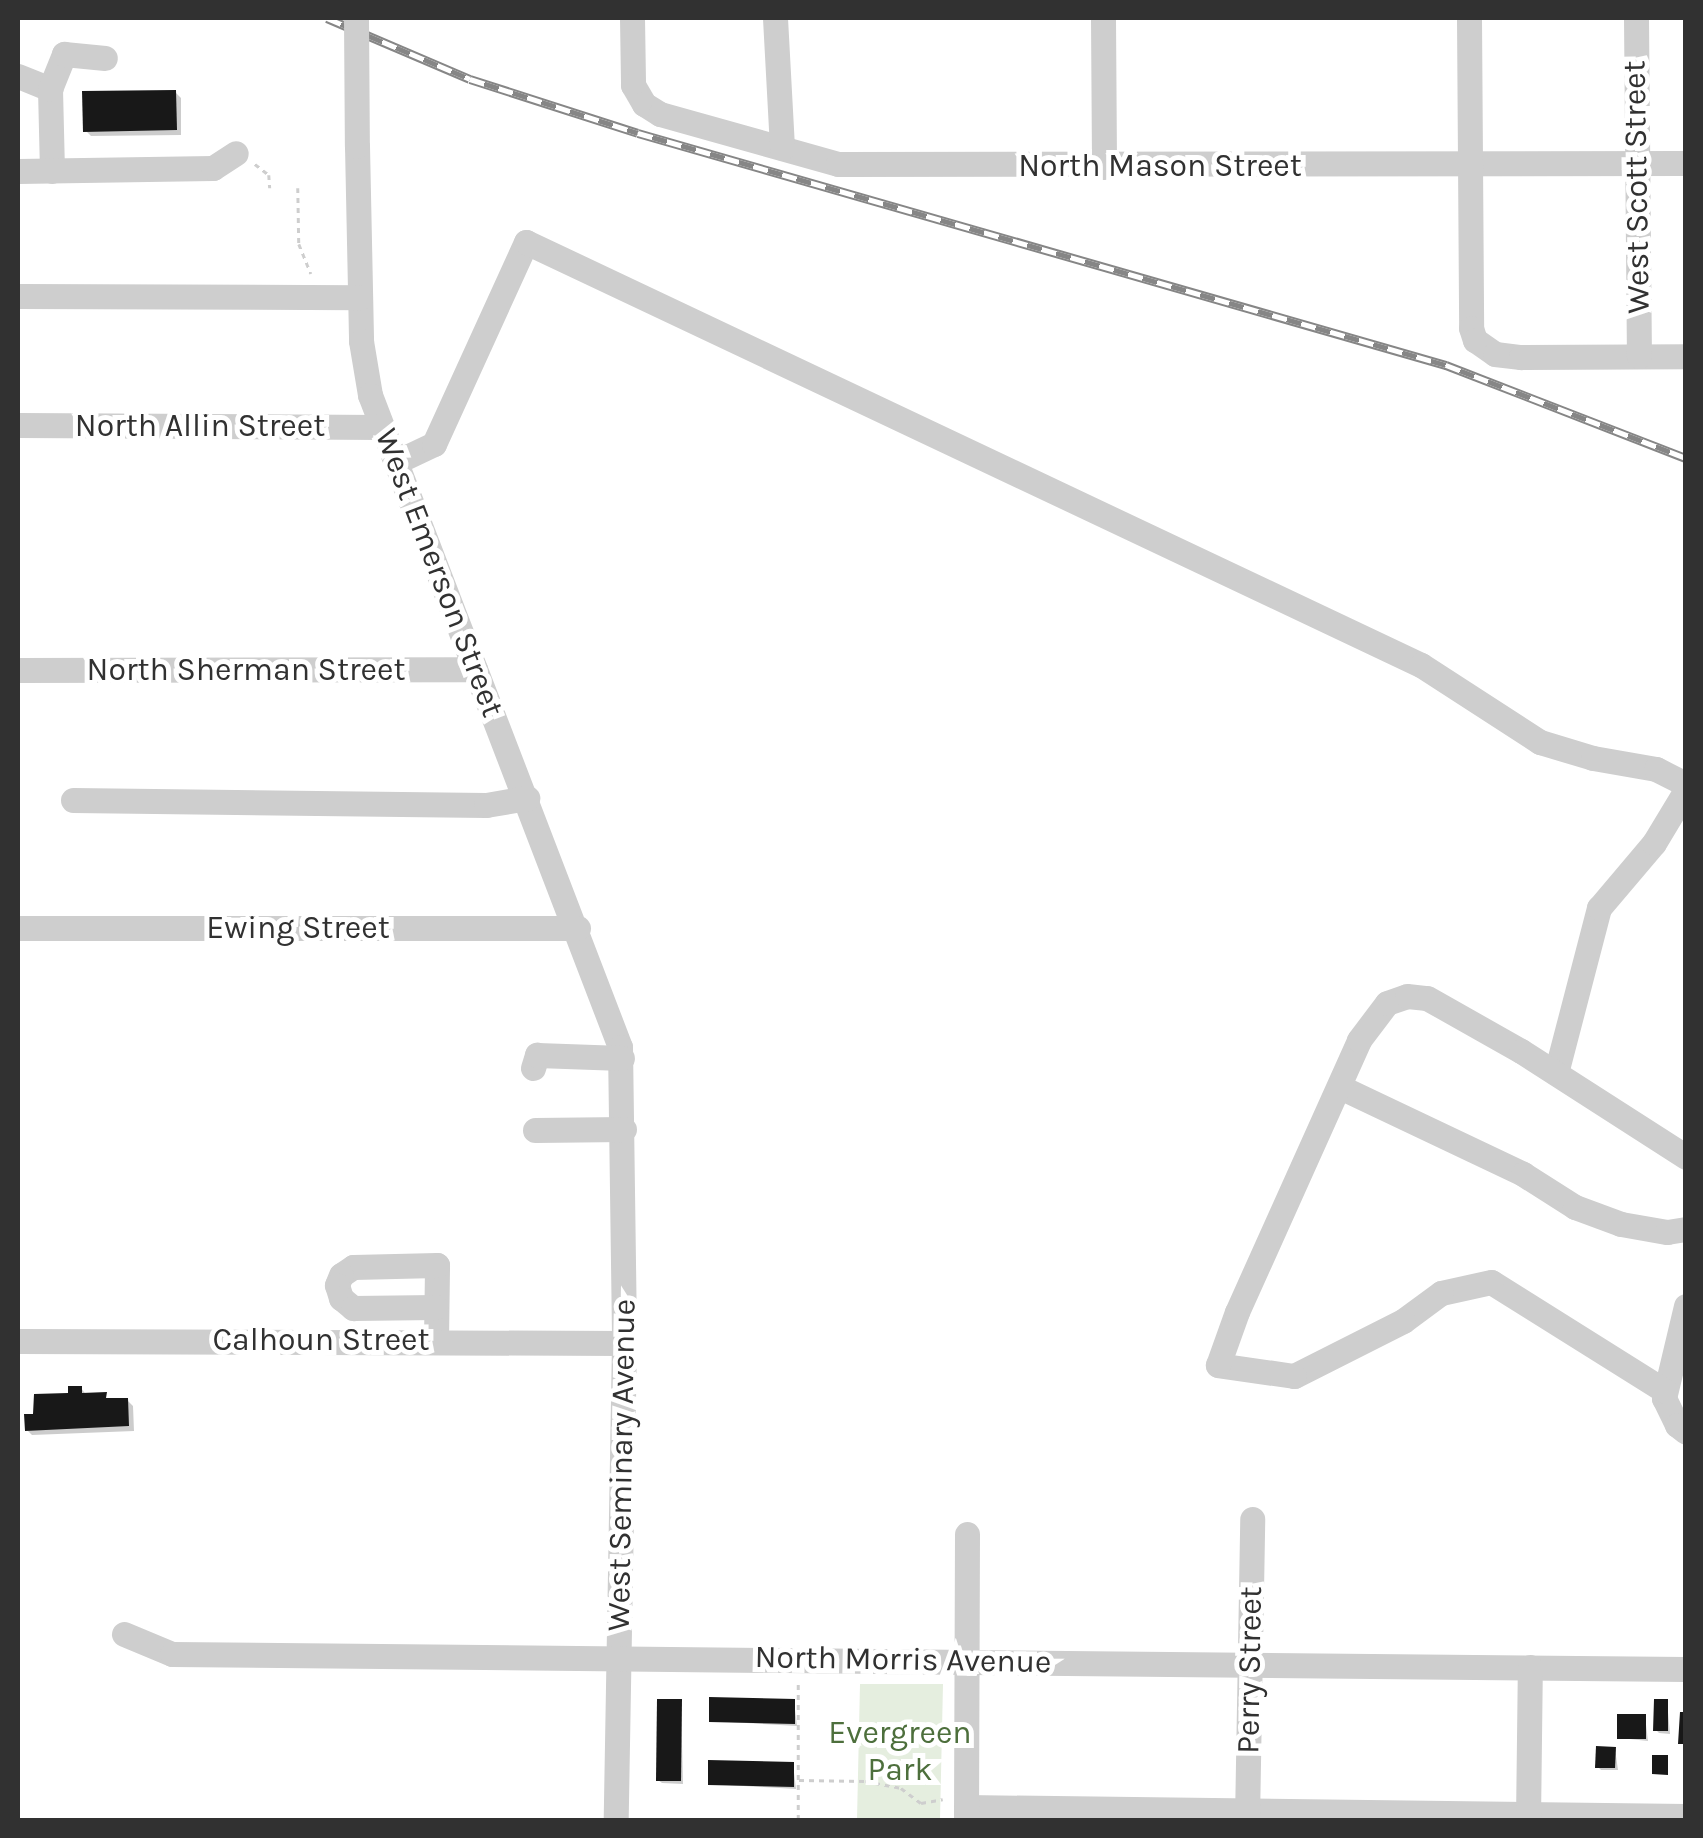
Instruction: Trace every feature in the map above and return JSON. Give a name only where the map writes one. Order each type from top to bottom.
[{"type":"street","name":"West Emerson Street","points":[[356,18],[364,370],[382,427],[616,1027],[622,1058],[624,1119]]},
{"type":"street","name":"North Mason Street","points":[[632,18],[633,85],[644,104],[660,114],[838,164],[1686,164]]},
{"type":"street","points":[[776,18],[782,148]]},
{"type":"street","points":[[1103,18],[1104,166]]},
{"type":"street","points":[[1469,18],[1471,328],[1478,346],[1495,354],[1521,357],[1686,356]]},
{"type":"street","name":"West Scott Street","points":[[1636,18],[1640,356]]},
{"type":"street","points":[[52,171],[50,90],[64,54],[105,58]]},
{"type":"street","points":[[18,76],[50,90]]},
{"type":"street","points":[[18,171],[213,168],[236,153]]},
{"type":"street","points":[[396,462],[434,444],[526,242],[1421,665],[1540,742],[1593,758],[1656,769],[1686,787],[1654,843],[1599,908],[1556,1073]]},
{"type":"street","points":[[18,296],[360,297]]},
{"type":"street","name":"North Allin Street","points":[[18,425],[382,427]]},
{"type":"street","name":"North Sherman Street","points":[[18,670],[475,669]]},
{"type":"street","points":[[73,800],[486,804],[527,798]]},
{"type":"street","name":"Ewing Street","points":[[18,928],[578,928]]},
{"type":"street","points":[[1665,1391],[1491,1282],[1440,1292],[1403,1321],[1294,1376],[1218,1365],[1236,1312],[1360,1040],[1387,1003],[1407,996],[1428,998],[1556,1073],[1686,1157]]},
{"type":"street","points":[[533,1068],[538,1056],[622,1058]]},
{"type":"street","points":[[1340,1086],[1523,1174],[1575,1207],[1622,1224],[1667,1232],[1686,1230]]},
{"type":"street","points":[[535,1130],[624,1119]]},
{"type":"street","name":"West Seminary Avenue","points":[[616,1820],[624,1119]]},
{"type":"street","points":[[1686,1306],[1664,1398],[1677,1425],[1686,1432]]},
{"type":"street","points":[[436,1307],[436,1340]]},
{"type":"street","name":"Calhoun Street","points":[[18,1341],[624,1342]]},
{"type":"street","name":"Perry Street","points":[[1247,1816],[1252,1519]]},
{"type":"street","points":[[967,1534],[969,1661],[958,1809],[1247,1816],[1686,1816]]},
{"type":"street","name":"North Morris Avenue","points":[[124,1634],[172,1654],[1686,1669]]},
{"type":"street","points":[[1528,1817],[1530,1667]]},
{"type":"path","points":[[236,153],[269,175],[270,188]]},
{"type":"path","points":[[298,188],[298,244],[311,275]]},
{"type":"path","points":[[798,1681],[798,1820]]},
{"type":"path","points":[[799,1780],[865,1782],[901,1788],[921,1803],[958,1809]]},
{"type":"green space","name":"Evergreen Park","points":[[860,1684],[943,1684],[940,1820],[857,1820]]},
{"type":"building","points":[[176,90],[177,130],[83,132],[82,91]]},
{"type":"building","points":[[68,1386],[82,1386],[82,1393],[107,1392],[106,1398],[128,1398],[129,1426],[25,1431],[24,1414],[33,1414],[34,1394],[68,1393]]},
{"type":"building","points":[[709,1697],[795,1699],[795,1724],[709,1722]]},
{"type":"building","points":[[657,1699],[682,1699],[681,1781],[656,1781]]},
{"type":"building","points":[[1654,1699],[1668,1699],[1668,1731],[1653,1731]]},
{"type":"building","points":[[1680,1712],[1686,1712],[1686,1744],[1678,1744]]},
{"type":"building","points":[[1617,1714],[1646,1714],[1646,1739],[1617,1739]]},
{"type":"building","points":[[1596,1746],[1616,1747],[1615,1768],[1595,1768]]},
{"type":"building","points":[[1652,1755],[1668,1755],[1668,1775],[1652,1774]]},
{"type":"building","points":[[708,1760],[794,1762],[794,1787],[708,1785]]},
{"type":"railway","points":[[327,18],[470,79],[638,133],[1446,365],[1686,458]]}]
